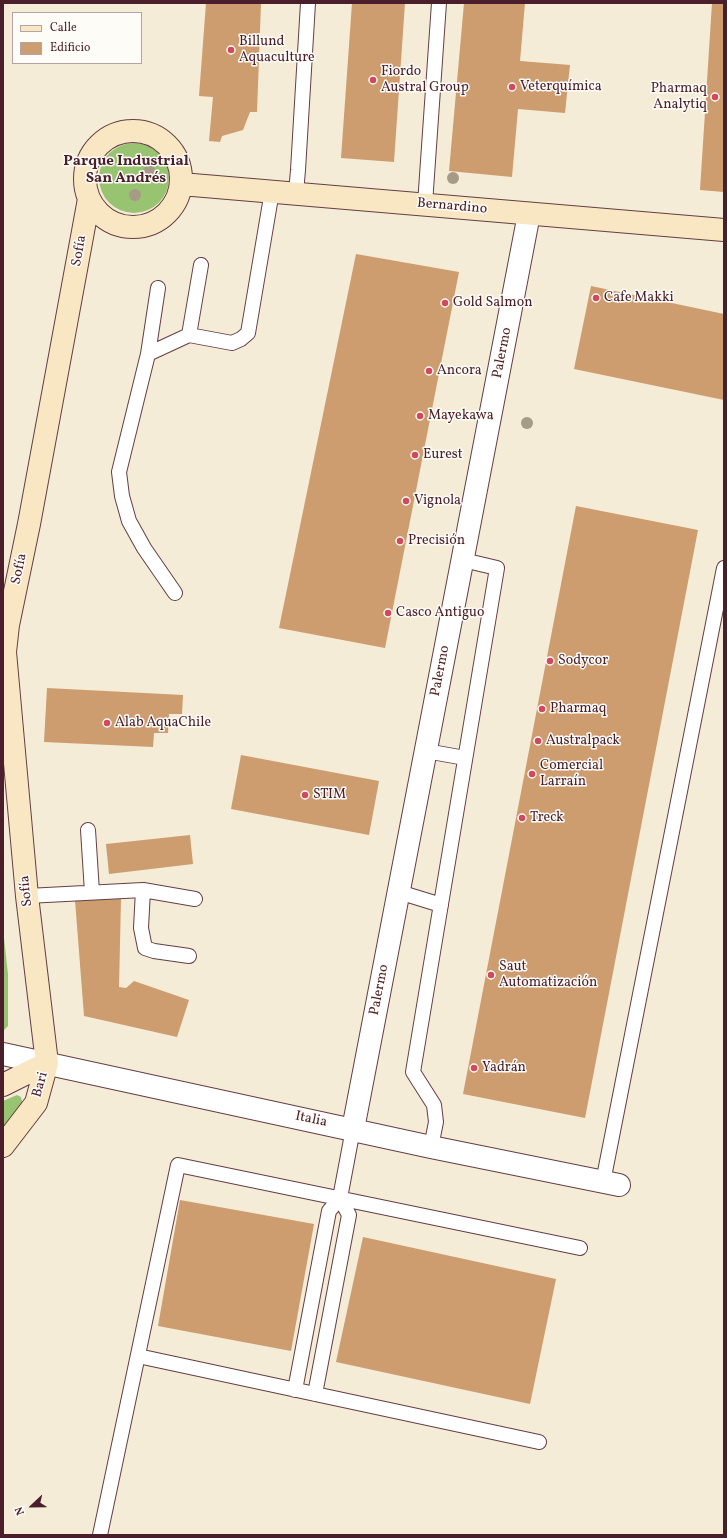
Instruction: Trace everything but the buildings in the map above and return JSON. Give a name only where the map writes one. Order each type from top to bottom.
[{"type":"street","points":[[134,131],[149,134],[163,141],[174,154],[180,168],[181,184],[177,199],[168,212],[155,222],[141,226],[125,226],[110,221],[98,212],[90,199],[85,183],[86,167],[93,152],[104,141],[118,133],[134,131]]},
{"type":"street","name":"Bernardino","points":[[181,184],[724,230]]},
{"type":"street","name":"Sofía","points":[[47,1063],[27,896],[4,651],[90,199]]},
{"type":"street","name":"Palermo","points":[[354,1129],[530,214]]},
{"type":"street","name":"Italia","points":[[3,1054],[354,1129],[431,1147],[611,1183]]},
{"type":"street","name":"Bari","points":[[3,1085],[47,1063]]},
{"type":"street","name":"Bari","points":[[3,1146],[36,1103],[47,1063]]},
{"type":"lane","points":[[296,193],[308,3]]},
{"type":"lane","points":[[425,204],[439,3]]},
{"type":"lane","points":[[148,354],[189,335],[232,342],[241,339],[248,333],[272,191]]},
{"type":"lane","points":[[189,335],[201,264]]},
{"type":"lane","points":[[158,288],[148,354],[120,472],[122,496],[129,521],[144,548],[175,593]]},
{"type":"lane","points":[[431,1147],[436,1122],[434,1105],[413,1072],[497,568],[463,560]]},
{"type":"lane","points":[[611,1183],[724,568]]},
{"type":"lane","points":[[426,751],[465,758]]},
{"type":"lane","points":[[88,830],[92,892]]},
{"type":"lane","points":[[27,896],[143,890],[195,899]]},
{"type":"lane","points":[[143,890],[141,928],[145,948],[154,951],[189,956]]},
{"type":"lane","points":[[399,892],[441,905]]},
{"type":"lane","points":[[295,1390],[330,1211],[340,1198],[354,1129]]},
{"type":"lane","points":[[100,1535],[178,1165],[580,1248]]},
{"type":"lane","points":[[315,1394],[349,1215],[340,1198]]},
{"type":"lane","points":[[138,1356],[539,1442]]},
{"type":"green space","points":[[127,143],[141,143],[154,149],[163,158],[167,164],[169,178],[167,192],[159,203],[148,211],[141,213],[127,213],[120,211],[109,203],[101,192],[99,185],[99,171],[101,164],[109,153],[120,145]]},
{"type":"green space","points":[[3,929],[8,974],[8,1026],[3,1031]]},
{"type":"green space","points":[[17,1095],[21,1097],[23,1106],[3,1138],[3,1101]]},
{"type":"place","name":"Billund Aquaculture","points":[[231,50]]},
{"type":"place","name":"Fiordo Austral Group","points":[[373,80]]},
{"type":"place","name":"Veterquímica","points":[[512,87]]},
{"type":"place","name":"Pharmaq Analytiq","points":[[715,97]]},
{"type":"place","name":"Cafe Makki","points":[[596,298]]},
{"type":"place","name":"Gold Salmon","points":[[445,303]]},
{"type":"place","name":"Ancora","points":[[429,371]]},
{"type":"place","name":"Mayekawa","points":[[420,416]]},
{"type":"place","name":"Eurest","points":[[415,455]]},
{"type":"place","name":"Vignola","points":[[406,501]]},
{"type":"place","name":"Precisión","points":[[400,541]]},
{"type":"place","name":"Casco Antiguo","points":[[388,613]]},
{"type":"place","name":"Sodycor","points":[[550,661]]},
{"type":"place","name":"Pharmaq","points":[[542,709]]},
{"type":"place","name":"Alab AquaChile","points":[[107,723]]},
{"type":"place","name":"Australpack","points":[[538,741]]},
{"type":"place","name":"Comercial Larraín","points":[[532,774]]},
{"type":"place","name":"STIM","points":[[305,795]]},
{"type":"place","name":"Treck","points":[[522,818]]},
{"type":"place","name":"Saut Automatización","points":[[491,975]]},
{"type":"place","name":"Yadrán","points":[[474,1068]]},
{"type":"district","name":"Parque Industrial San Andrés","points":[[126,170]]}]
